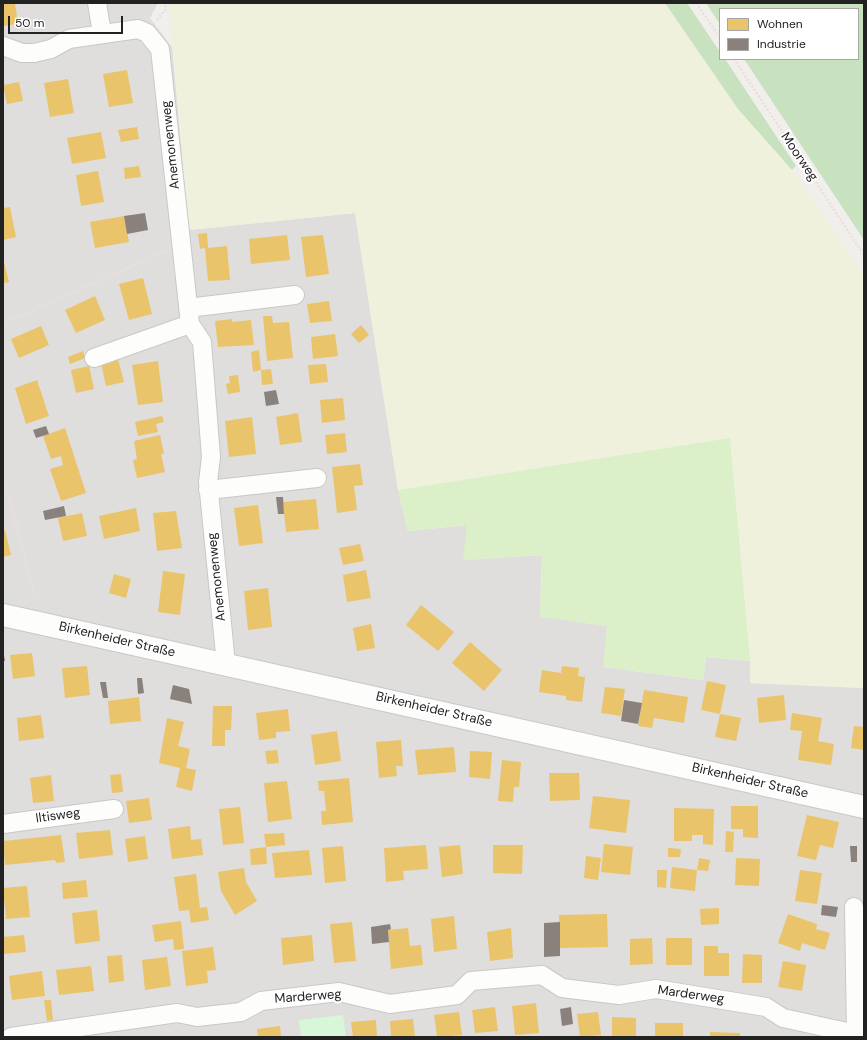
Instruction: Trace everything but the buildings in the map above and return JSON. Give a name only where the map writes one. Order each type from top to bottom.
[{"type":"street","points":[[97,3],[102,33]]},
{"type":"street","name":"Anemonenweg","points":[[3,46],[22,53],[34,53],[51,49],[69,39],[102,33],[138,29],[147,33],[160,49],[189,316],[202,342],[212,457],[208,490],[226,664]]},
{"type":"street","points":[[94,358],[189,316],[295,295]]},
{"type":"street","points":[[208,490],[317,478]]},
{"type":"street","name":"Birkenheider Straße","points":[[3,615],[864,806]]},
{"type":"street","name":"Iltisweg","points":[[3,824],[114,809]]},
{"type":"street","name":"Marderweg","points":[[11,1037],[177,1013],[197,1017],[241,1012],[261,1001],[339,992],[390,1004],[457,995],[471,981],[542,976],[562,988],[619,995],[656,989],[766,1007],[783,1018],[856,1035],[854,907]]},
{"type":"path","points":[[696,3],[719,37]]},
{"type":"path","name":"Moorweg","points":[[735,60],[864,256]]},
{"type":"path","points":[[3,324],[182,243]]},
{"type":"path","points":[[3,476],[37,604]]},
{"type":"shaded area","points":[[3,3],[158,3],[150,18],[172,47],[189,230],[355,213],[398,490],[408,531],[467,525],[464,560],[542,555],[540,616],[607,626],[604,667],[703,680],[706,657],[750,661],[750,683],[864,688],[864,1037],[3,1037]]},
{"type":"shaded area","points":[[18,779],[23,816],[3,819],[3,781]]},
{"type":"green space","points":[[169,3],[665,3],[738,109],[792,170],[864,276],[864,688],[750,683],[750,661],[730,438],[398,490],[355,213],[189,230]]},
{"type":"green space","points":[[665,3],[687,3],[719,51],[719,60],[726,60],[796,166],[792,170],[738,109]]},
{"type":"green space","points":[[706,3],[864,3],[864,240],[745,60],[859,60],[859,8],[719,8],[719,22]]},
{"type":"green space","points":[[730,438],[750,661],[706,657],[703,680],[603,667],[607,626],[540,617],[542,555],[463,560],[467,525],[408,531],[398,490]]},
{"type":"green space","points":[[343,1015],[346,1037],[301,1037],[299,1020]]}]
